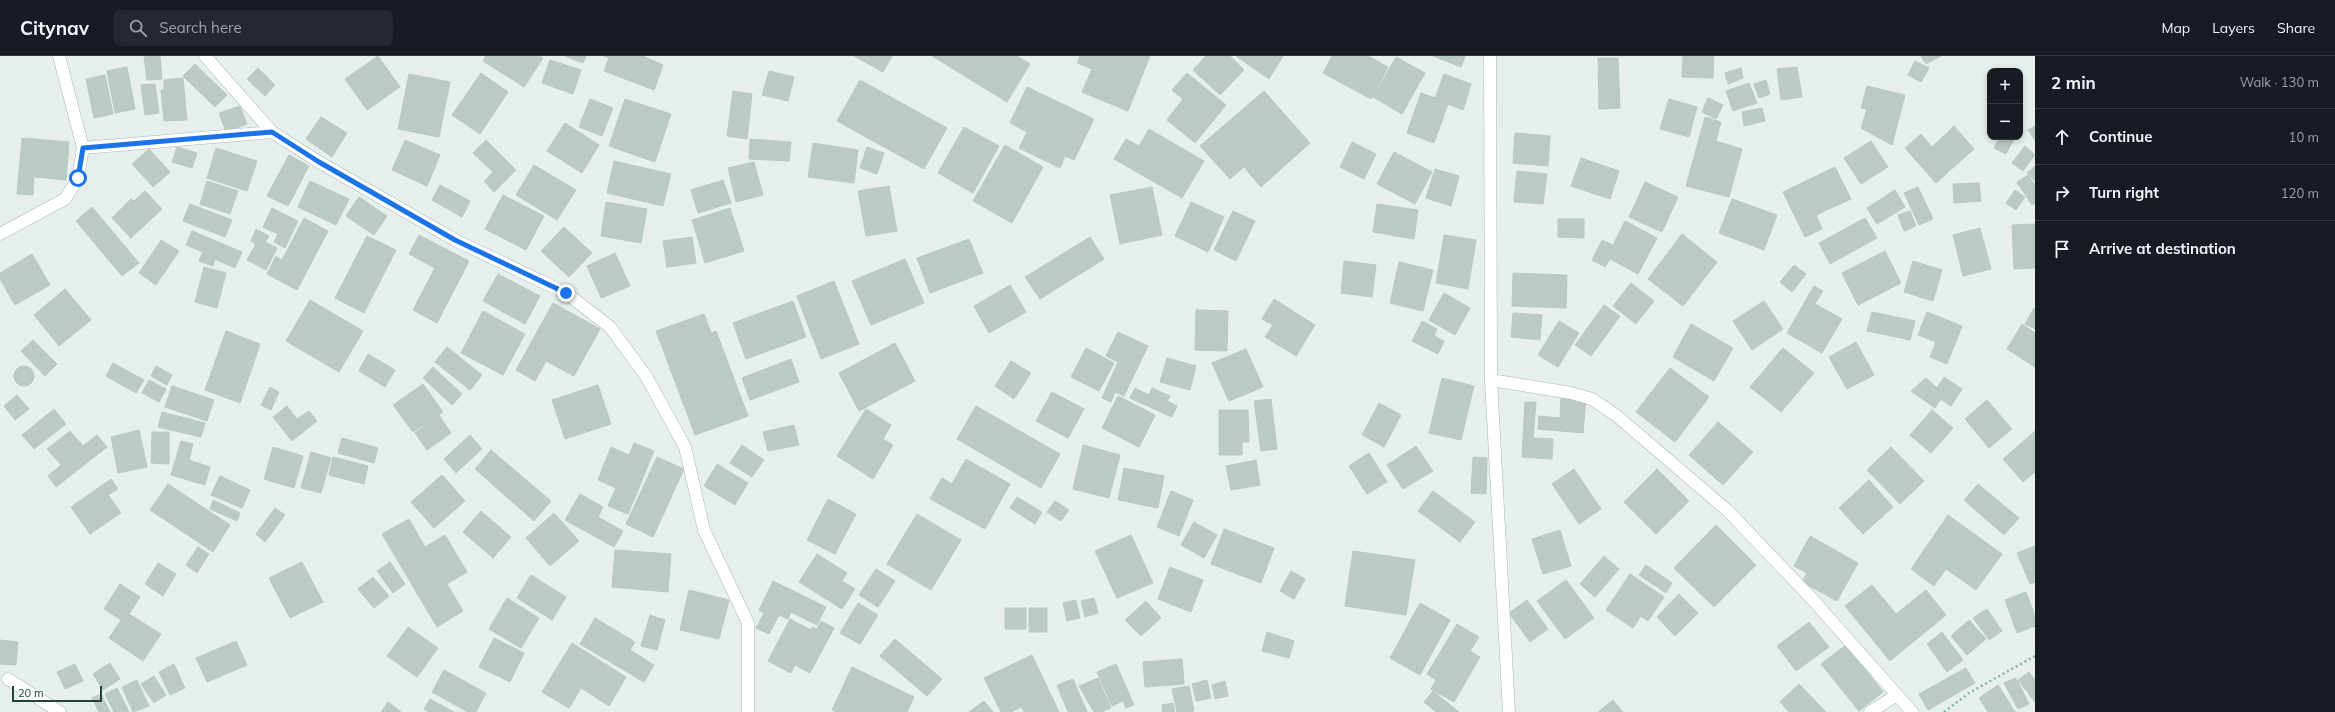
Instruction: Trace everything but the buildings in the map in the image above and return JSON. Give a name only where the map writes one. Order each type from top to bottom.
[{"type":"street","points":[[0,234],[65,199],[78,178],[83,148],[59,56]]},
{"type":"street","points":[[205,56],[272,132],[319,162],[455,240],[566,293],[610,326],[646,376],[685,447],[704,530],[748,623],[748,712]]},
{"type":"street","points":[[1490,56],[1492,380],[1509,712]]},
{"type":"street","points":[[83,148],[272,132]]},
{"type":"street","points":[[1492,380],[1571,393],[1592,399],[1617,416],[1728,511],[1813,600],[1912,712]]},
{"type":"street","points":[[8,679],[60,712]]},
{"type":"street","points":[[1870,712],[1897,695]]},
{"type":"path","points":[[1944,712],[1969,693],[2035,656]]},
{"type":"route","points":[[78,178],[83,148],[272,132],[319,162],[455,240],[566,293]]}]
